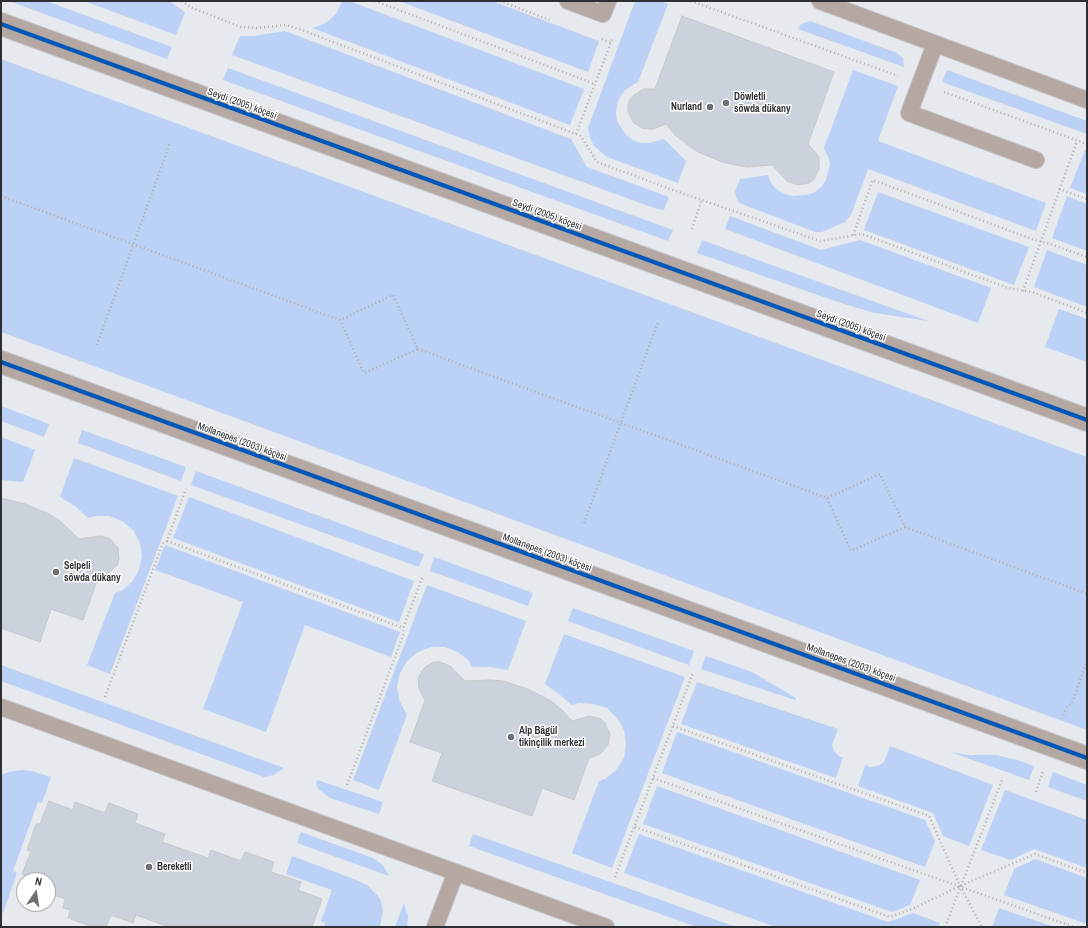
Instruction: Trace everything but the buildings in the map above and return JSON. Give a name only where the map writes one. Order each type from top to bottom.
[{"type":"street","name":"Seýdi (2005) köçesi","points":[[1,24],[1087,420]]},
{"type":"street","name":"Mollanepes (2003) köçesi","points":[[1,362],[1087,758]]},
{"type":"lane","points":[[568,1],[603,14],[608,1]]},
{"type":"lane","points":[[820,1],[1087,100]]},
{"type":"lane","points":[[935,44],[910,113],[1036,160]]},
{"type":"lane","points":[[1,707],[606,927]]},
{"type":"lane","points":[[435,927],[456,872]]},
{"type":"path","points":[[182,1],[190,7],[241,27],[257,28],[286,24],[581,136],[597,162],[820,241],[862,234],[1008,288],[1032,292],[1087,313]]},
{"type":"path","points":[[375,1],[595,84]]},
{"type":"path","points":[[691,1],[1087,144]]},
{"type":"path","points":[[576,134],[613,36]]},
{"type":"path","points":[[1022,291],[1077,141]]},
{"type":"path","points":[[96,345],[170,143]]},
{"type":"path","points":[[853,236],[873,180],[1087,257]]},
{"type":"path","points":[[1059,188],[1087,199]]},
{"type":"path","points":[[1,196],[340,320],[364,373],[418,348]]},
{"type":"path","points":[[692,228],[702,199]]},
{"type":"path","points":[[340,320],[393,295],[418,348],[827,498],[880,474],[905,527],[1087,594]]},
{"type":"path","points":[[584,524],[658,322]]},
{"type":"path","points":[[105,697],[163,543],[167,541],[186,490]]},
{"type":"path","points":[[827,498],[852,551],[905,527]]},
{"type":"path","points":[[167,541],[404,628]]},
{"type":"path","points":[[347,785],[404,633],[404,628],[423,576]]},
{"type":"path","points":[[1062,719],[1066,708],[1072,703],[1087,661]]},
{"type":"path","points":[[615,877],[693,673]]},
{"type":"path","points":[[673,726],[929,816],[960,886],[982,927]]},
{"type":"path","points":[[1036,792],[1044,769]]},
{"type":"path","points":[[653,778],[1074,927]]},
{"type":"path","points":[[945,927],[1002,780]]},
{"type":"path","points":[[635,827],[890,917],[912,909],[960,886],[1034,854],[1087,873]]},
{"type":"shaded area","points":[[9,1],[46,1],[172,47],[167,59]]},
{"type":"shaded area","points":[[84,1],[169,1],[185,12],[176,35]]},
{"type":"shaded area","points":[[342,1],[349,1],[584,89],[570,125],[312,28],[330,20],[337,12]]},
{"type":"shaded area","points":[[399,1],[492,1],[599,41],[588,72]]},
{"type":"shaded area","points":[[635,1],[661,1],[668,4],[638,82],[625,90],[620,97],[616,113],[617,121],[626,135],[633,140],[641,143],[649,143],[664,139],[686,161],[678,183],[607,157],[594,146],[590,138],[588,128]]},
{"type":"shaded area","points":[[810,21],[897,53],[903,58],[904,67],[798,29],[801,24]]},
{"type":"shaded area","points":[[285,31],[571,139],[587,167],[669,197],[664,210],[657,209],[232,55],[240,36],[254,36]]},
{"type":"shaded area","points":[[1,59],[1087,457],[1087,730],[1,332]]},
{"type":"shaded area","points":[[228,68],[673,230],[668,241],[223,80]]},
{"type":"shaded area","points":[[853,70],[898,86],[878,141],[1046,203],[1036,231],[868,169],[851,215],[845,222],[822,232],[815,232],[739,203],[735,192],[740,179],[768,175],[771,183],[776,189],[791,196],[807,195],[815,192],[821,187],[826,180],[830,164],[824,148]]},
{"type":"shaded area","points":[[947,70],[1087,121],[1087,134],[942,82]]},
{"type":"shaded area","points":[[1085,150],[1087,150],[1087,194],[1070,188]]},
{"type":"shaded area","points":[[878,192],[1029,247],[1014,285],[864,230]]},
{"type":"shaded area","points":[[1067,196],[1087,204],[1087,251],[1052,238]]},
{"type":"shaded area","points":[[730,216],[821,250],[860,240],[991,288],[978,323],[725,229]]},
{"type":"shaded area","points":[[702,240],[928,321],[875,313],[841,303],[697,253]]},
{"type":"shaded area","points":[[1047,250],[1087,265],[1087,307],[1034,287]]},
{"type":"shaded area","points":[[1059,309],[1087,319],[1087,362],[1045,347]]},
{"type":"shaded area","points":[[1,406],[49,424],[44,437],[1,421]]},
{"type":"shaded area","points":[[82,430],[186,467],[181,481],[78,443]]},
{"type":"shaded area","points":[[1,437],[35,450],[23,482],[1,480]]},
{"type":"shaded area","points":[[74,458],[178,496],[110,674],[87,665],[115,593],[121,591],[132,582],[139,570],[142,556],[140,543],[133,530],[122,521],[109,516],[95,516],[88,518],[75,506],[60,497]]},
{"type":"shaded area","points":[[196,471],[424,554],[419,567],[191,485]]},
{"type":"shaded area","points":[[189,497],[414,581],[399,622],[173,538]]},
{"type":"shaded area","points":[[165,545],[400,632],[391,657],[305,625],[266,732],[203,709],[243,602],[155,570]]},
{"type":"shaded area","points":[[434,557],[533,593],[528,606],[430,571]]},
{"type":"shaded area","points":[[427,585],[526,621],[508,670],[490,667],[472,667],[469,661],[458,652],[445,647],[431,647],[418,652],[407,661],[400,673],[397,686],[399,700],[407,715],[379,790],[353,780]]},
{"type":"shaded area","points":[[573,608],[694,651],[689,665],[568,621]]},
{"type":"shaded area","points":[[564,634],[685,677],[612,868],[572,853],[599,781],[605,779],[616,770],[624,758],[626,744],[624,730],[617,718],[607,708],[593,704],[579,703],[572,705],[545,684]]},
{"type":"shaded area","points":[[706,656],[752,672],[796,698],[795,700],[701,669]]},
{"type":"shaded area","points":[[1,665],[284,768],[274,775],[264,777],[1,681]]},
{"type":"shaded area","points":[[697,682],[838,729],[832,745],[834,751],[840,757],[843,757],[836,778],[681,724]]},
{"type":"shaded area","points":[[677,732],[925,820],[935,841],[925,867],[662,773]]},
{"type":"shaded area","points":[[890,746],[993,785],[969,846],[943,836],[933,813],[858,786],[865,765],[870,767],[878,766],[884,762]]},
{"type":"shaded area","points":[[950,752],[969,755],[996,755],[1034,766],[1029,780]]},
{"type":"shaded area","points":[[22,770],[32,771],[51,777],[42,803],[38,802],[13,871],[16,872],[16,876],[3,913],[1,912],[1,775]]},
{"type":"shaded area","points":[[1053,772],[1087,785],[1087,801],[1048,787]]},
{"type":"shaded area","points":[[317,780],[383,802],[379,814],[330,798],[318,789],[316,784]]},
{"type":"shaded area","points":[[657,786],[920,880],[910,905],[892,912],[643,824]]},
{"type":"shaded area","points":[[1005,790],[1087,820],[1087,868],[1034,849],[1011,860],[981,850]]},
{"type":"shaded area","points":[[301,832],[373,858],[383,865],[389,876],[297,843]]},
{"type":"shaded area","points":[[473,834],[736,927],[697,927],[469,846]]},
{"type":"shaded area","points":[[639,834],[888,922],[913,913],[940,923],[938,927],[776,927],[624,873]]},
{"type":"shaded area","points":[[292,856],[367,885],[381,901],[383,911],[380,927],[324,927],[325,923],[321,921],[332,890],[286,874]]},
{"type":"shaded area","points":[[1035,859],[1087,878],[1087,924],[1004,895],[1014,869]]},
{"type":"shaded area","points":[[404,903],[408,916],[407,927],[395,927]]},
{"type":"shaded area","points":[[999,908],[1054,927],[992,927]]},
{"type":"cycle path","points":[[1,24],[1087,420]]},
{"type":"cycle path","points":[[1,362],[1087,758]]},
{"type":"place","name":"Döwletli söwda dükany","points":[[726,103]]},
{"type":"place","name":"Nurland","points":[[710,107]]},
{"type":"place","name":"Selpeli söwda dükany","points":[[56,572]]},
{"type":"place","name":"Alp Bägül tikinçilik merkezi","points":[[511,737]]},
{"type":"place","name":"Bereketli","points":[[149,867]]}]
